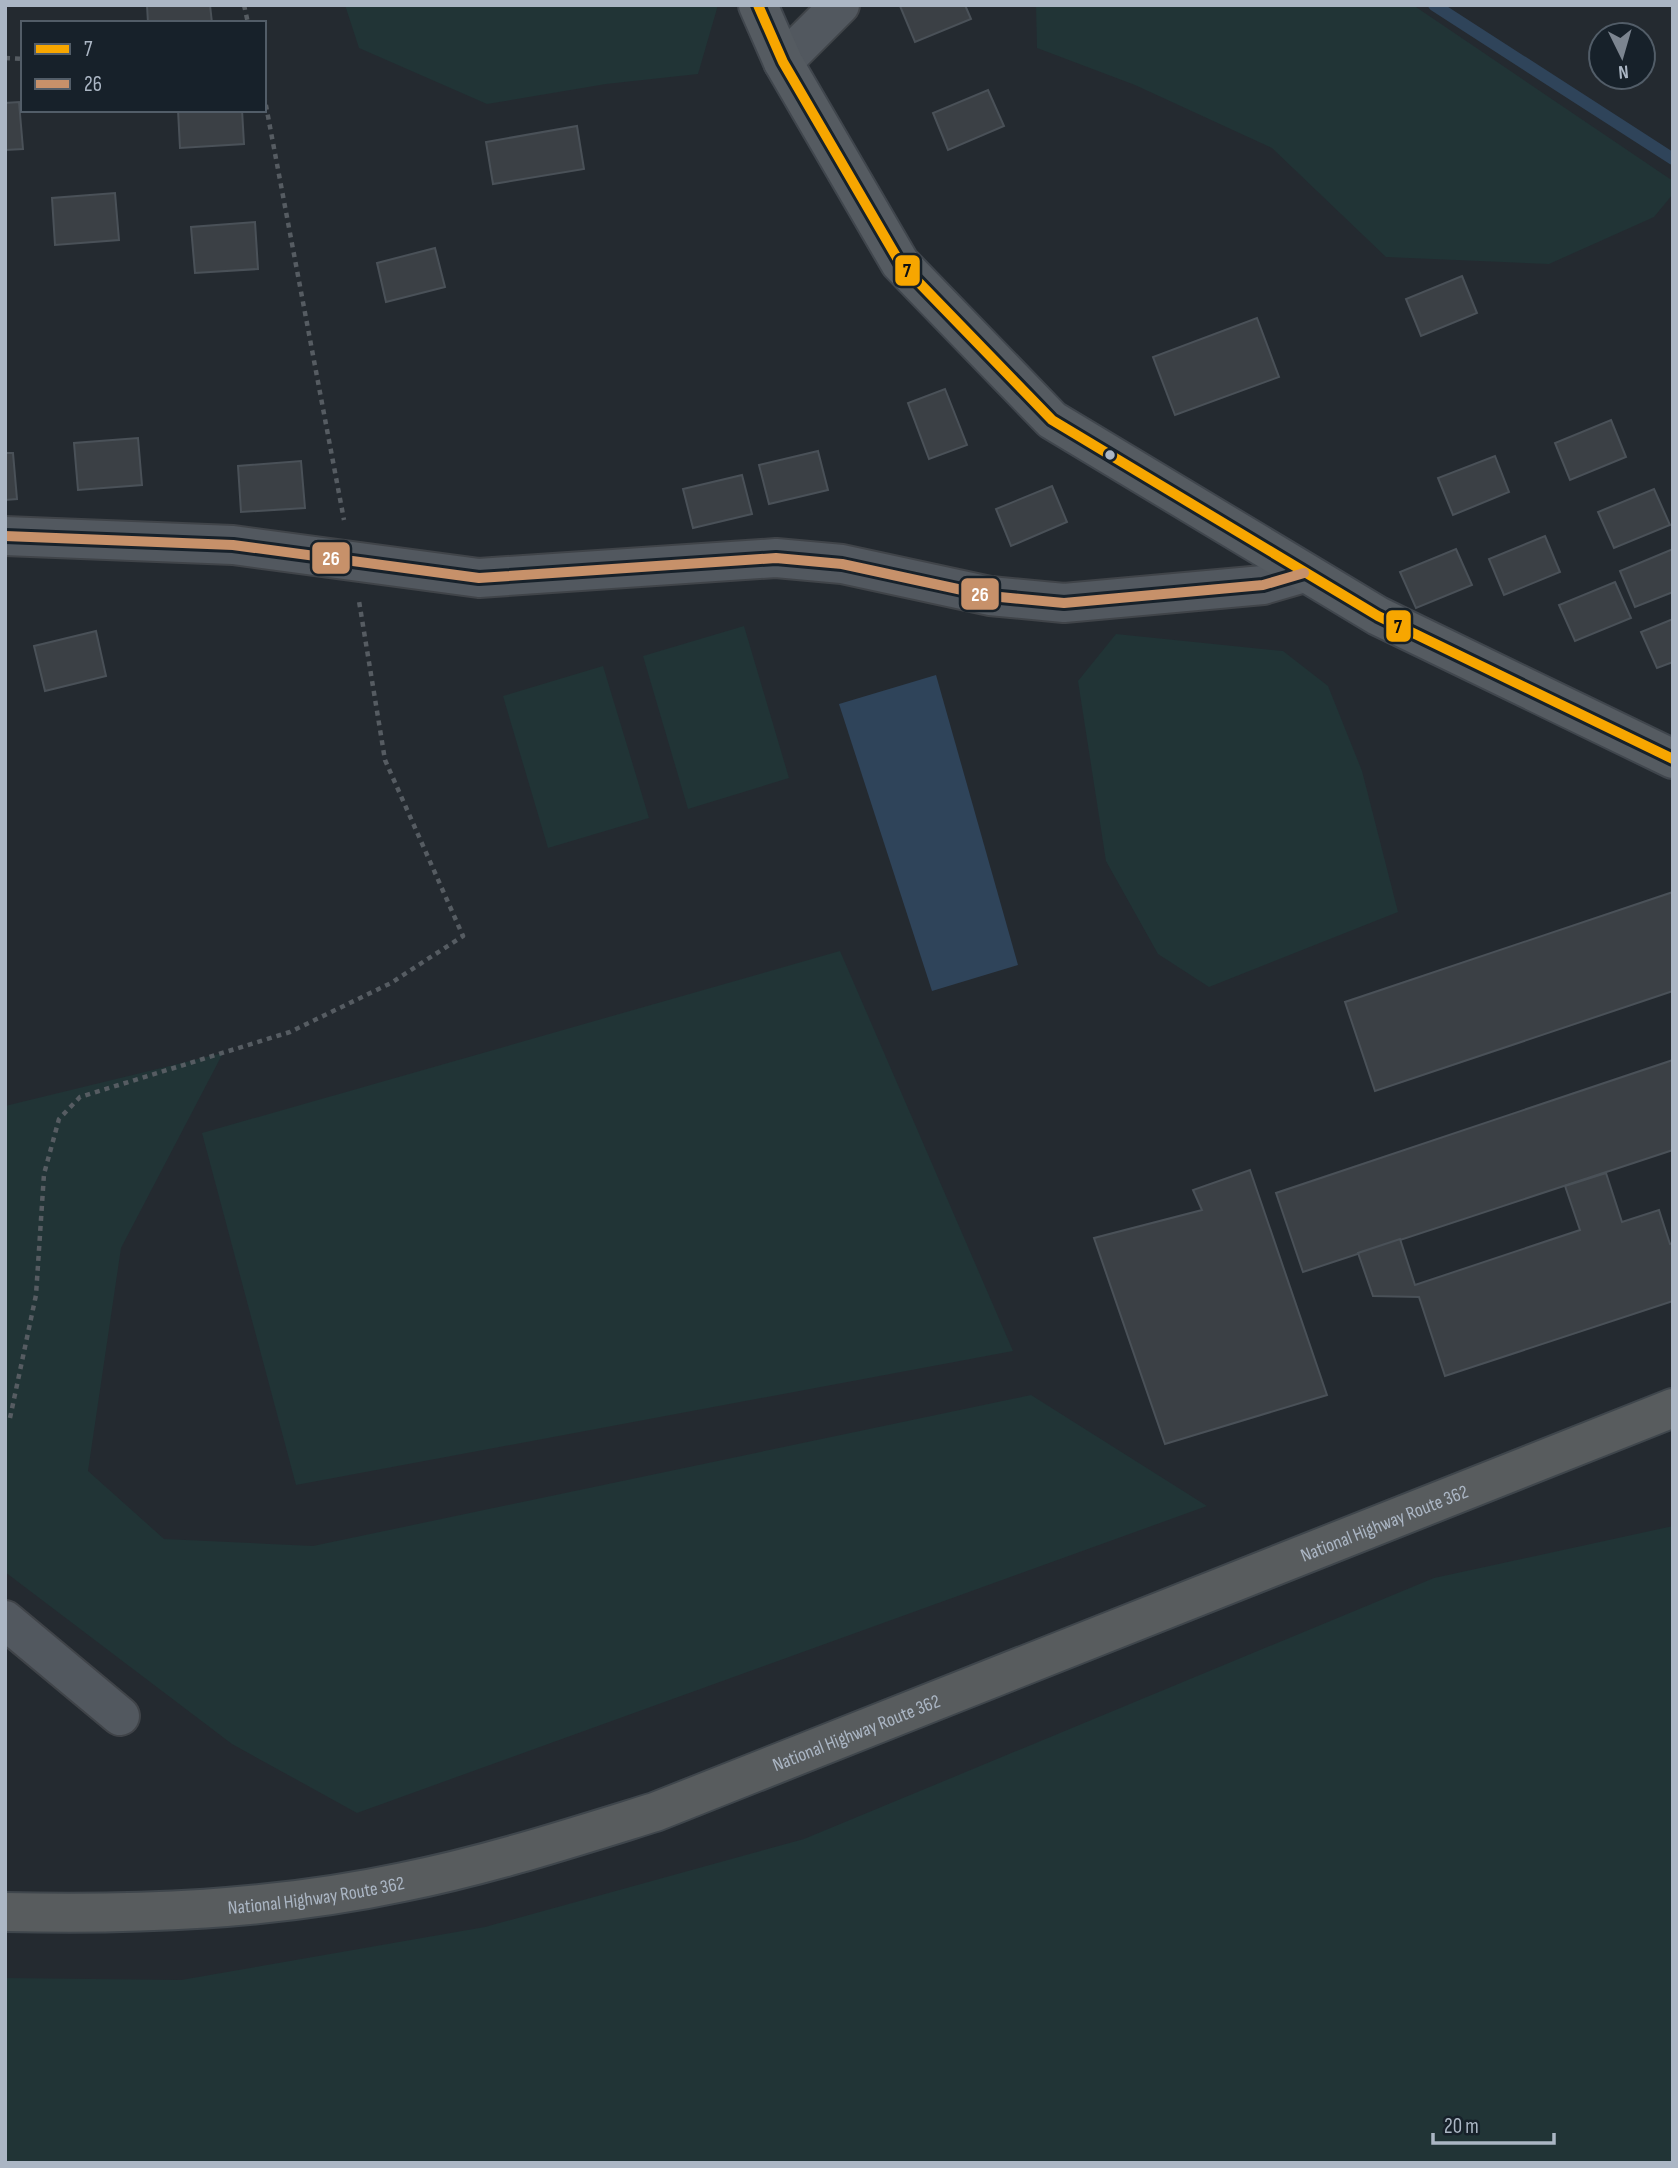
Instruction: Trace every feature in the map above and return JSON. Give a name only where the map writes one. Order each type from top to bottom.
[{"type":"highway","name":"National Highway Route 362","points":[[5,1912],[152,1913],[269,1904],[402,1883],[492,1861],[605,1828],[654,1812],[939,1702],[1673,1408]]},
{"type":"main road","points":[[758,5],[783,62],[900,263],[1052,420],[1378,616],[1673,759]]},
{"type":"street","points":[[783,62],[840,5]]},
{"type":"street","points":[[5,536],[233,545],[353,564],[446,575],[501,578],[776,558],[842,564],[990,596],[1064,603],[1180,595],[1263,585],[1304,573]]},
{"type":"street","points":[[5,1620],[120,1716]]},
{"type":"path","points":[[10,1418],[36,1295],[44,1174],[59,1119],[80,1097],[290,1032],[391,983],[463,936],[385,760],[353,564],[266,106]]},
{"type":"shaded area","points":[[345,5],[718,5],[698,74],[606,84],[487,104],[359,48]]},
{"type":"shaded area","points":[[1036,5],[1413,5],[1673,181],[1673,194],[1654,217],[1549,264],[1386,257],[1272,148],[1135,85],[1037,48]]},
{"type":"shaded area","points":[[744,626],[789,778],[688,809],[643,656]]},
{"type":"shaded area","points":[[1116,634],[1283,651],[1328,686],[1362,771],[1398,912],[1209,987],[1158,954],[1106,861],[1078,681]]},
{"type":"shaded area","points":[[603,666],[649,818],[548,848],[503,696]]},
{"type":"shaded area","points":[[840,951],[1013,1351],[296,1485],[202,1133]]},
{"type":"shaded area","points":[[223,1053],[121,1248],[88,1471],[164,1539],[313,1546],[1031,1395],[1207,1506],[357,1813],[232,1744],[5,1572],[5,1106]]},
{"type":"shaded area","points":[[1673,1526],[1673,2163],[5,2163],[5,1978],[181,1980],[485,1927],[804,1839],[1434,1578]]},
{"type":"water","points":[[936,675],[1018,965],[932,991],[839,704]]},
{"type":"building","points":[[147,5],[210,5],[212,21],[148,21]]},
{"type":"building","points":[[965,5],[971,19],[915,42],[900,6]]},
{"type":"building","points":[[988,90],[1004,126],[948,150],[933,113]]},
{"type":"building","points":[[19,102],[23,149],[5,150],[5,103]]},
{"type":"building","points":[[178,112],[242,112],[244,144],[180,148]]},
{"type":"building","points":[[577,126],[584,169],[493,184],[486,142]]},
{"type":"building","points":[[115,193],[119,240],[55,245],[52,198]]},
{"type":"building","points":[[255,222],[258,269],[195,273],[191,227]]},
{"type":"building","points":[[435,248],[445,287],[386,302],[377,263]]},
{"type":"building","points":[[1462,276],[1477,313],[1421,336],[1406,299]]},
{"type":"building","points":[[1257,318],[1279,377],[1175,415],[1153,357]]},
{"type":"building","points":[[945,389],[967,445],[929,459],[908,403]]},
{"type":"building","points":[[1611,420],[1626,457],[1570,480],[1555,443]]},
{"type":"building","points":[[138,438],[142,485],[78,490],[74,443]]},
{"type":"building","points":[[818,451],[828,490],[769,504],[759,465]]},
{"type":"building","points":[[5,453],[13,453],[17,499],[5,500]]},
{"type":"building","points":[[1495,456],[1509,492],[1453,515],[1438,478]]},
{"type":"building","points":[[301,461],[305,508],[241,512],[238,466]]},
{"type":"building","points":[[742,475],[752,514],[693,528],[683,489]]},
{"type":"building","points":[[1052,486],[1067,522],[1011,546],[996,509]]},
{"type":"building","points":[[1654,489],[1670,525],[1614,548],[1598,512]]},
{"type":"building","points":[[1545,536],[1560,572],[1504,595],[1489,559]]},
{"type":"building","points":[[1456,549],[1472,585],[1416,608],[1400,572]]},
{"type":"building","points":[[1673,549],[1673,592],[1635,607],[1620,571]]},
{"type":"building","points":[[1615,582],[1631,618],[1575,641],[1559,605]]},
{"type":"building","points":[[1673,619],[1673,662],[1657,668],[1641,632]]},
{"type":"building","points":[[96,631],[106,676],[45,691],[34,646]]},
{"type":"building","points":[[1673,892],[1673,991],[1375,1091],[1345,1002]]},
{"type":"building","points":[[1673,1060],[1673,1150],[1303,1272],[1276,1193]]},
{"type":"building","points":[[1250,1170],[1327,1395],[1165,1444],[1094,1238],[1202,1210],[1193,1190]]},
{"type":"building","points":[[1606,1173],[1622,1222],[1659,1210],[1670,1244],[1673,1243],[1673,1301],[1445,1376],[1419,1297],[1373,1296],[1358,1253],[1400,1239],[1415,1285],[1580,1230],[1565,1186]]},
{"type":"waterway","points":[[1434,5],[1673,159]]},
{"type":"transit line","name":"7","points":[[758,5],[783,62],[900,263],[1052,420],[1378,616],[1673,759]]},
{"type":"transit line","name":"26","points":[[5,536],[233,545],[479,578],[776,558],[842,564],[990,596],[1064,603],[1263,585],[1304,573]]}]
